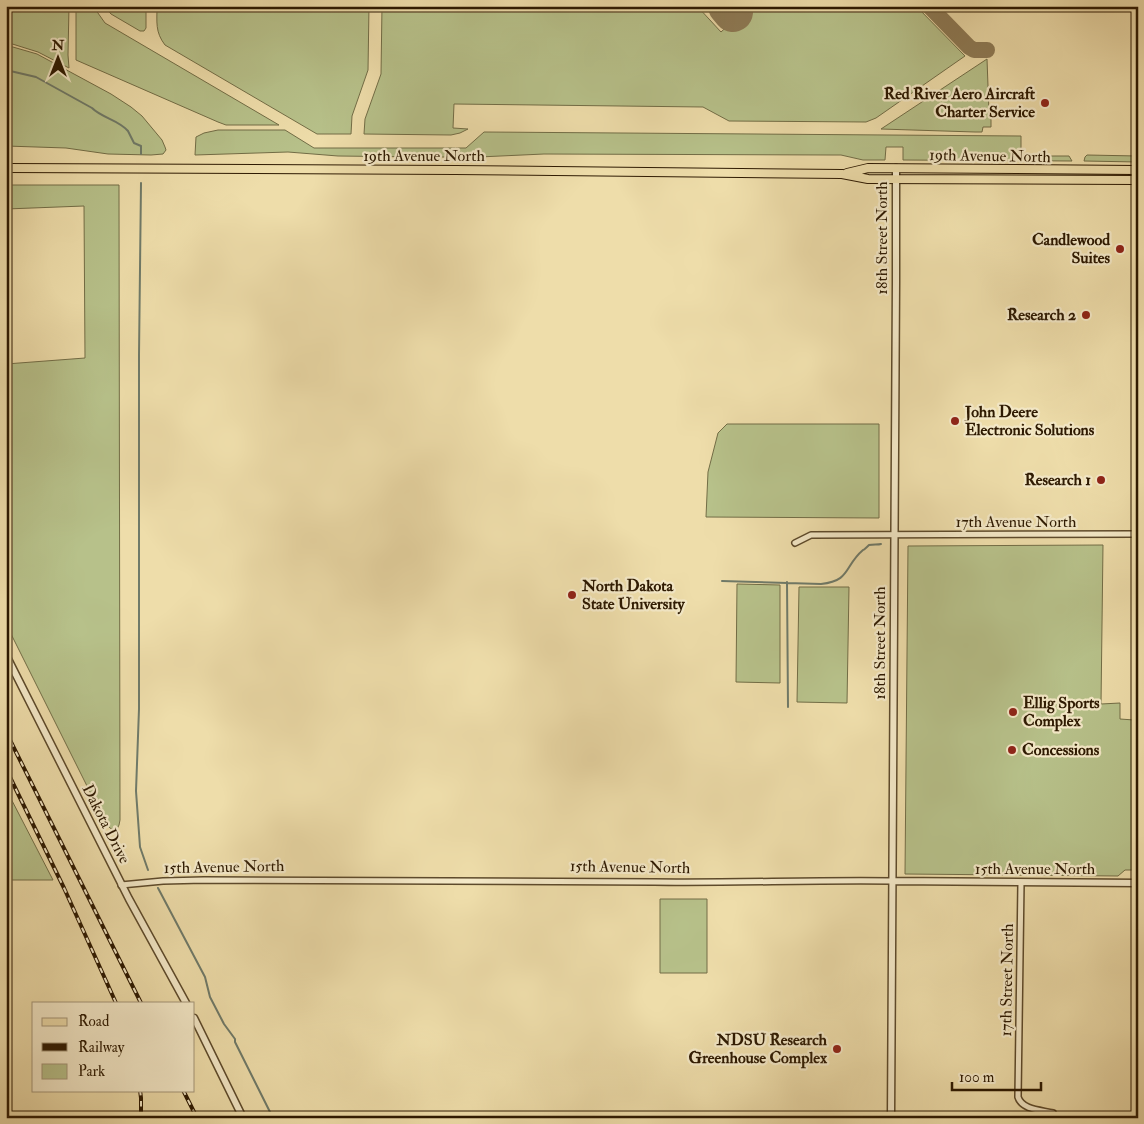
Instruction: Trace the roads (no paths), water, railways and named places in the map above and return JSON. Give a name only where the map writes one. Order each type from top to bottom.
[{"type":"main road","name":"19th Avenue North","points":[[6,168],[842,174],[868,179],[1138,180]]},
{"type":"main road","name":"19th Avenue North","points":[[842,174],[868,168],[1138,170]]},
{"type":"street","name":"18th Street North","points":[[891,1118],[896,168]]},
{"type":"street","name":"17th Avenue North","points":[[795,543],[811,535],[1138,534]]},
{"type":"street","name":"Dakota Drive","points":[[6,655],[121,885],[185,1002]]},
{"type":"street","name":"15th Avenue North","points":[[121,885],[204,880],[652,882],[830,880],[1138,883]]},
{"type":"street","name":"17th Street North","points":[[1021,882],[1018,1097],[1024,1106],[1053,1113]]},
{"type":"street","points":[[195,1020],[243,1118]]},
{"type":"waterway","points":[[6,70],[36,77],[120,124],[128,131],[134,143],[141,146],[141,154]]},
{"type":"waterway","points":[[141,183],[139,709],[136,791],[140,847],[148,870]]},
{"type":"waterway","points":[[722,581],[821,584],[831,582],[838,580],[857,556],[869,545],[881,544]]},
{"type":"waterway","points":[[787,582],[788,707]]},
{"type":"waterway","points":[[158,888],[205,977],[210,997],[224,1024],[235,1039],[273,1118]]},
{"type":"railway","points":[[6,732],[141,1002]]},
{"type":"railway","points":[[6,769],[64,888],[116,1002]]},
{"type":"railway","points":[[140,1092],[141,1118]]},
{"type":"railway","points":[[184,1092],[197,1118]]},
{"type":"place","name":"Red River Aero Aircraft Charter Service","points":[[1045,103]]},
{"type":"place","name":"Candlewood Suites","points":[[1120,249]]},
{"type":"place","name":"Research 2","points":[[1086,315]]},
{"type":"place","name":"John Deere Electronic Solutions","points":[[955,421]]},
{"type":"place","name":"Research 1","points":[[1101,480]]},
{"type":"place","name":"North Dakota State University","points":[[572,595]]},
{"type":"place","name":"Ellig Sports Complex","points":[[1013,712]]},
{"type":"place","name":"Concessions","points":[[1012,750]]},
{"type":"place","name":"NDSU Research Greenhouse Complex","points":[[837,1049]]}]
